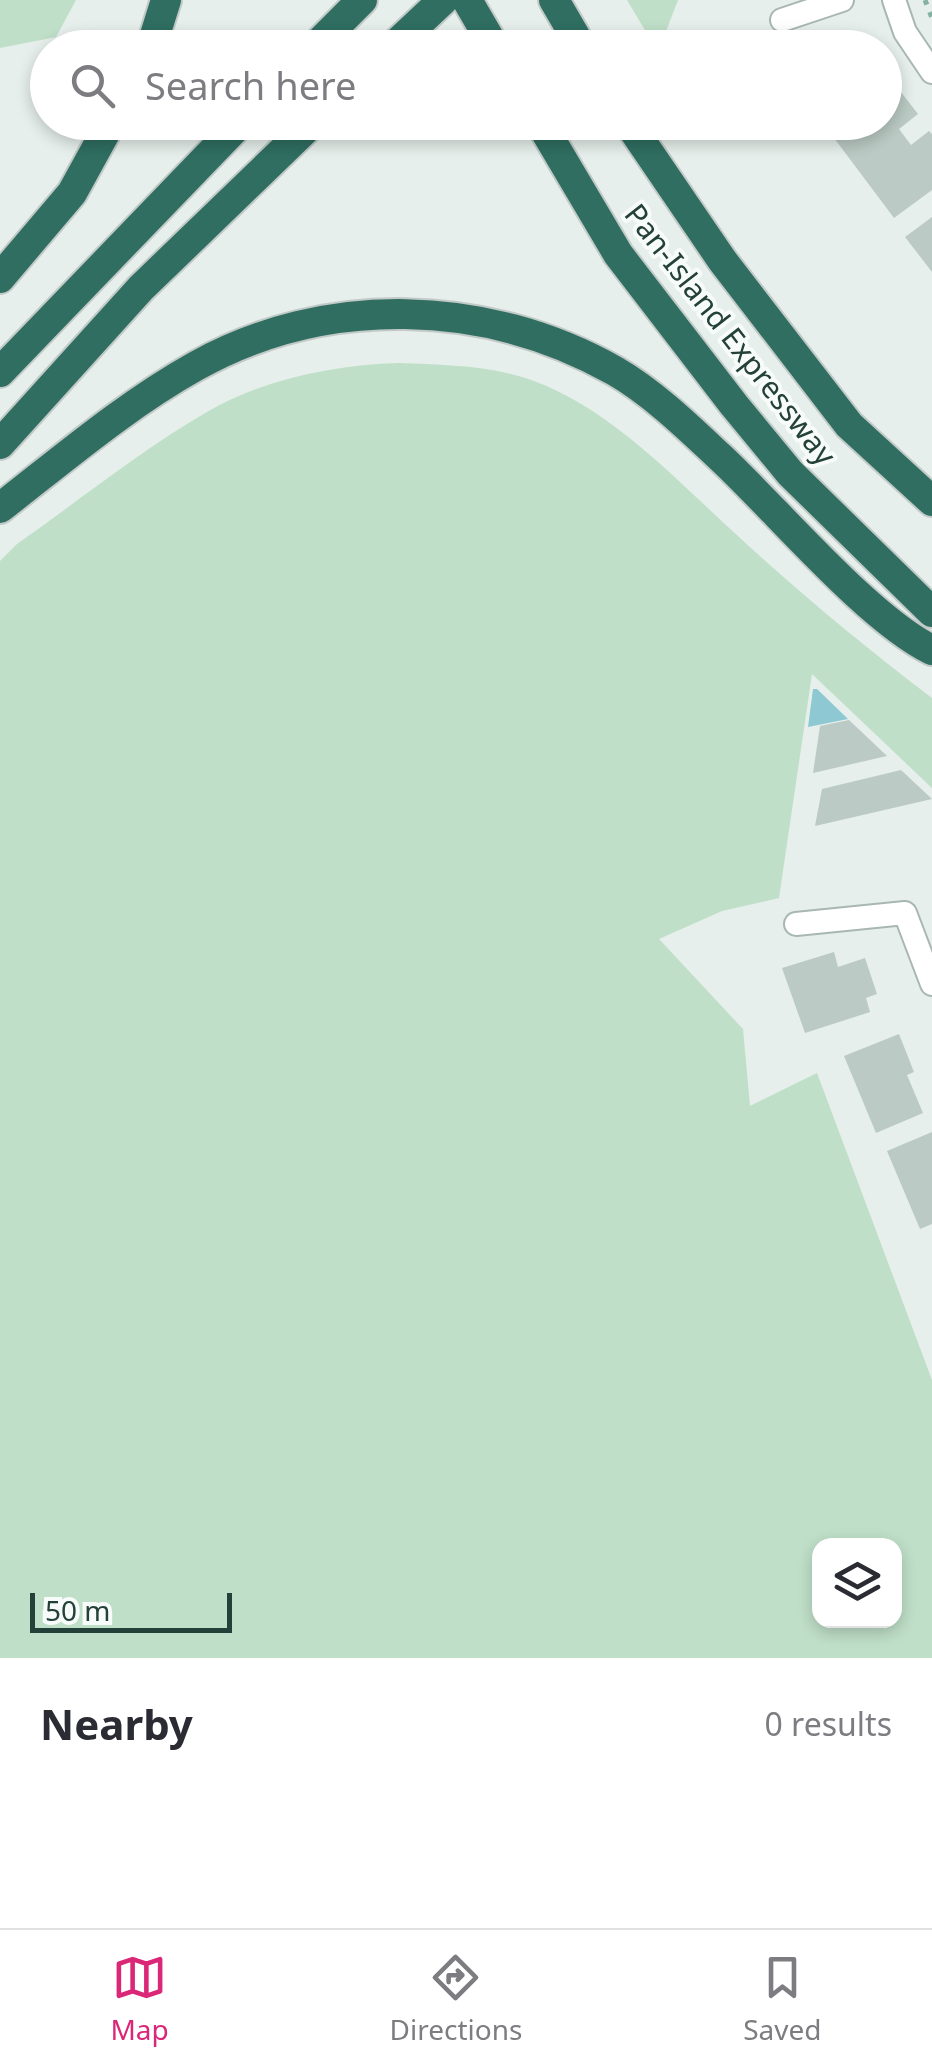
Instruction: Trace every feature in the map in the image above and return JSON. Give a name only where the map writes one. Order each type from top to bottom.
[{"type":"highway","points":[[157,30],[166,0]]},
{"type":"highway","points":[[332,30],[362,0]]},
{"type":"highway","points":[[411,30],[442,0]]},
{"type":"highway","points":[[467,0],[484,30]]},
{"type":"highway","points":[[554,0],[572,30]]},
{"type":"highway","points":[[0,278],[72,193],[101,140]]},
{"type":"highway","points":[[0,372],[224,140]]},
{"type":"highway","points":[[0,444],[141,288],[295,140]]},
{"type":"highway","name":"Pan-Island Expressway","points":[[551,140],[618,254],[734,405],[790,472],[932,612]]},
{"type":"highway","name":"Pan-Island Expressway","points":[[640,140],[722,260],[849,425],[932,501]]},
{"type":"highway","points":[[0,508],[137,404],[196,366],[280,330],[400,311],[464,318],[572,350],[618,372],[719,456],[862,595],[917,643],[932,650]]},
{"type":"street","points":[[782,20],[842,0]]},
{"type":"street","points":[[894,0],[905,32],[932,72]]},
{"type":"street","points":[[796,924],[905,912],[932,984]]},
{"type":"path","points":[[925,0],[932,18]]},
{"type":"green space","points":[[0,0],[76,0],[60,30],[30,30],[30,42],[0,48]]},
{"type":"green space","points":[[627,0],[678,0],[667,30],[645,30]]},
{"type":"green space","points":[[375,364],[450,365],[501,372],[563,394],[643,449],[810,600],[932,698],[932,788],[812,674],[779,898],[722,911],[659,939],[743,1029],[750,1106],[817,1073],[932,1380],[932,1658],[0,1658],[0,561],[17,544],[182,427],[252,391],[325,371]]},
{"type":"water","points":[[813,689],[817,689],[848,719],[808,727]]},
{"type":"building","points":[[902,93],[918,114],[902,127]]},
{"type":"building","points":[[929,131],[932,134],[932,190],[894,218],[836,140],[902,140],[902,133],[911,145]]},
{"type":"building","points":[[932,217],[932,272],[905,237]]},
{"type":"building","points":[[849,720],[887,756],[813,773],[820,726]]},
{"type":"building","points":[[901,770],[932,799],[815,826],[822,789]]},
{"type":"building","points":[[834,952],[838,967],[865,958],[877,994],[866,998],[870,1012],[805,1033],[782,968]]},
{"type":"building","points":[[899,1034],[914,1072],[907,1075],[923,1113],[876,1133],[844,1056]]},
{"type":"building","points":[[932,1132],[932,1224],[920,1229],[887,1151]]}]
